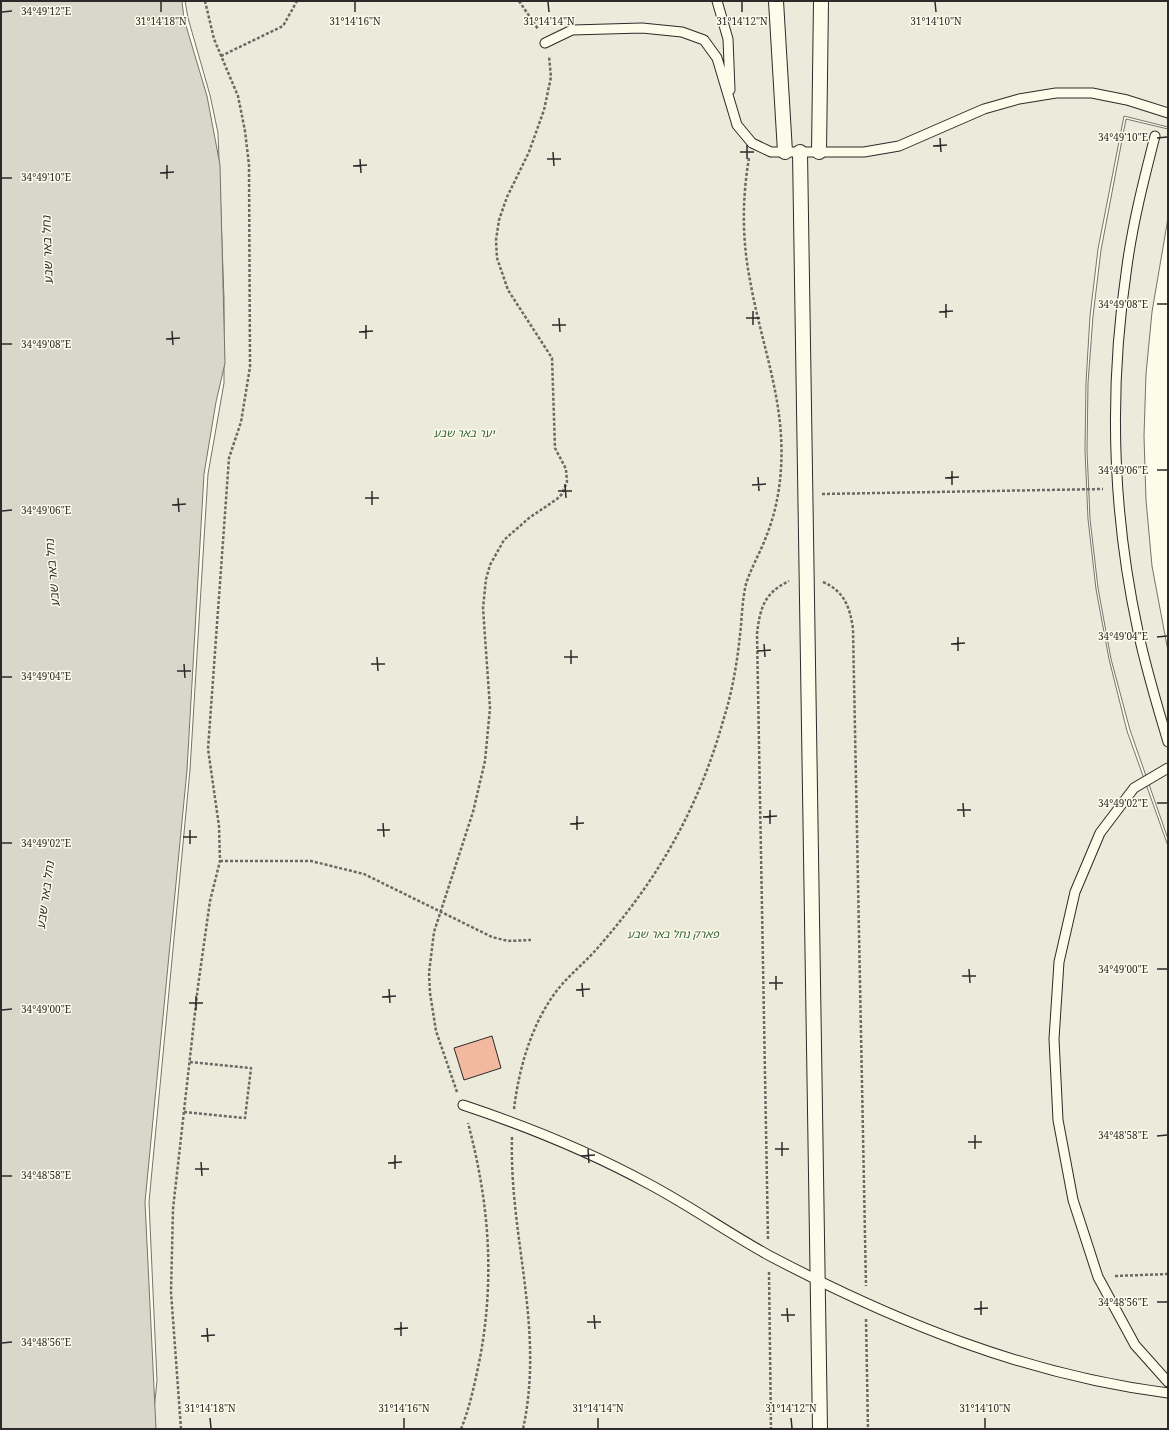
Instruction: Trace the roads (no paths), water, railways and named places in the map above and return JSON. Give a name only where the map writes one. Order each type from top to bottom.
[{"type":"street","points":[[776,1],[785,152]]},
{"type":"street","points":[[819,152],[821,1]]},
{"type":"street","points":[[800,152],[820,1429]]},
{"type":"lane","points":[[716,1],[728,39],[732,106]]},
{"type":"lane","points":[[545,43],[572,30],[642,28],[682,32],[704,40],[717,58],[737,125],[752,143],[771,152],[864,152],[899,146],[984,110],[1019,99],[1056,94],[1092,93],[1127,100],[1168,113]]},
{"type":"lane","points":[[1155,136],[1139,201],[1130,250],[1119,328],[1115,390],[1118,489],[1127,572],[1138,631],[1152,690],[1168,742]]},
{"type":"lane","points":[[1168,768],[1134,788],[1100,833],[1074,892],[1059,962],[1054,1040],[1058,1120],[1073,1200],[1098,1277],[1135,1345],[1168,1382]]},
{"type":"lane","points":[[463,1105],[513,1122],[623,1170],[674,1198],[768,1255],[866,1303],[945,1337],[1006,1358],[1072,1376],[1168,1394]]},
{"type":"water","name":"נחל באר שבע","points":[[1,1],[182,1],[184,19],[207,96],[220,165],[225,363],[216,402],[204,474],[187,770],[145,1202],[156,1429],[1,1429]]},
{"type":"park label","name":"יער באר שבע","points":[[464,432]]},
{"type":"park label","name":"פארק נחל באר שבע","points":[[673,933]]}]
